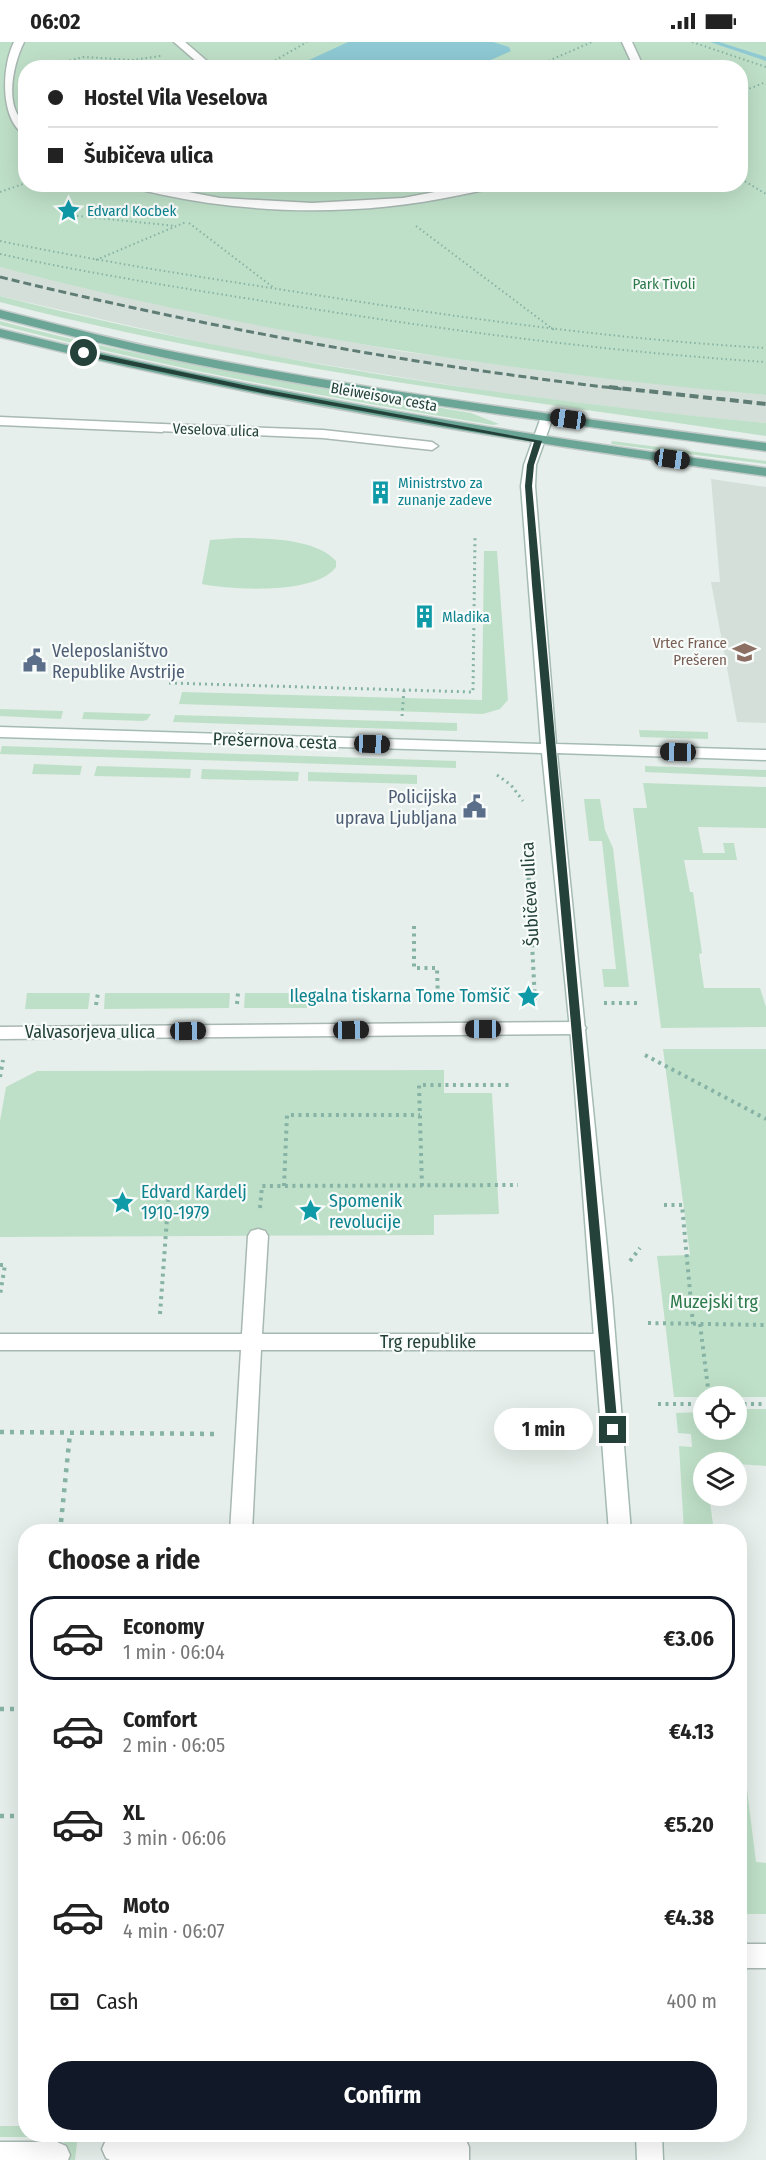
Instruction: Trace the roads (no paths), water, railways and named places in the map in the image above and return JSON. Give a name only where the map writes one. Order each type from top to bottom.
[{"type":"main road","name":"Bleiweisova cesta","points":[[0,314],[210,362],[547,417],[766,447]]},
{"type":"main road","name":"Bleiweisova cesta","points":[[0,333],[126,363],[251,389],[538,441],[766,472]]},
{"type":"street","points":[[18,124],[12,117],[6,99],[13,59],[19,42]]},
{"type":"street","points":[[178,42],[201,60]]},
{"type":"street","points":[[627,42],[635,60]]},
{"type":"street","points":[[165,192],[222,202],[309,207],[426,199],[458,192]]},
{"type":"street","name":"Šubičeva ulica","points":[[547,417],[530,465],[528,486],[549,749],[578,1035],[619,1524]]},
{"type":"street","name":"Veselova ulica","points":[[0,421],[323,434],[432,446]]},
{"type":"street","name":"Prešernova cesta","points":[[0,732],[766,755]]},
{"type":"street","name":"Valvasorjeva ulica","points":[[0,1033],[528,1028],[578,1035]]},
{"type":"street","points":[[241,1524],[258,1236]]},
{"type":"street","name":"Trg republike","points":[[0,1342],[605,1342]]},
{"type":"street","points":[[747,1956],[766,1956]]},
{"type":"street","points":[[649,2142],[650,2160]]},
{"type":"street","points":[[115,2149],[456,2147],[456,2160]]},
{"type":"street","points":[[0,2155],[57,2155]]},
{"type":"water","points":[[348,42],[493,42],[509,47],[511,51],[491,60],[309,60]]},
{"type":"waterway","points":[[713,42],[766,59]]},
{"type":"railway","points":[[0,277],[154,312],[309,343],[465,368],[622,389]]},
{"type":"railway","points":[[609,387],[766,404]]},
{"type":"place","name":"Edvard Kocbek","points":[[69,211]]},
{"type":"place","name":"Ministrstvo za zunanje zadeve","points":[[380,492]]},
{"type":"place","name":"Mladika","points":[[424,617]]},
{"type":"place","name":"Vrtec France Prešeren","points":[[745,652]]},
{"type":"place","name":"Veleposlaništvo Republike Avstrije","points":[[34,661]]},
{"type":"place","name":"Policijska uprava Ljubljana","points":[[475,807]]},
{"type":"place","name":"Ilegalna tiskarna Tome Tomšič","points":[[528,996]]},
{"type":"place","name":"Edvard Kardelj 1910-1979","points":[[123,1202]]},
{"type":"place","name":"Spomenik revolucije","points":[[311,1211]]},
{"type":"park label","name":"Park Tivoli","points":[[664,284]]},
{"type":"park label","name":"Muzejski trg","points":[[714,1302]]}]
